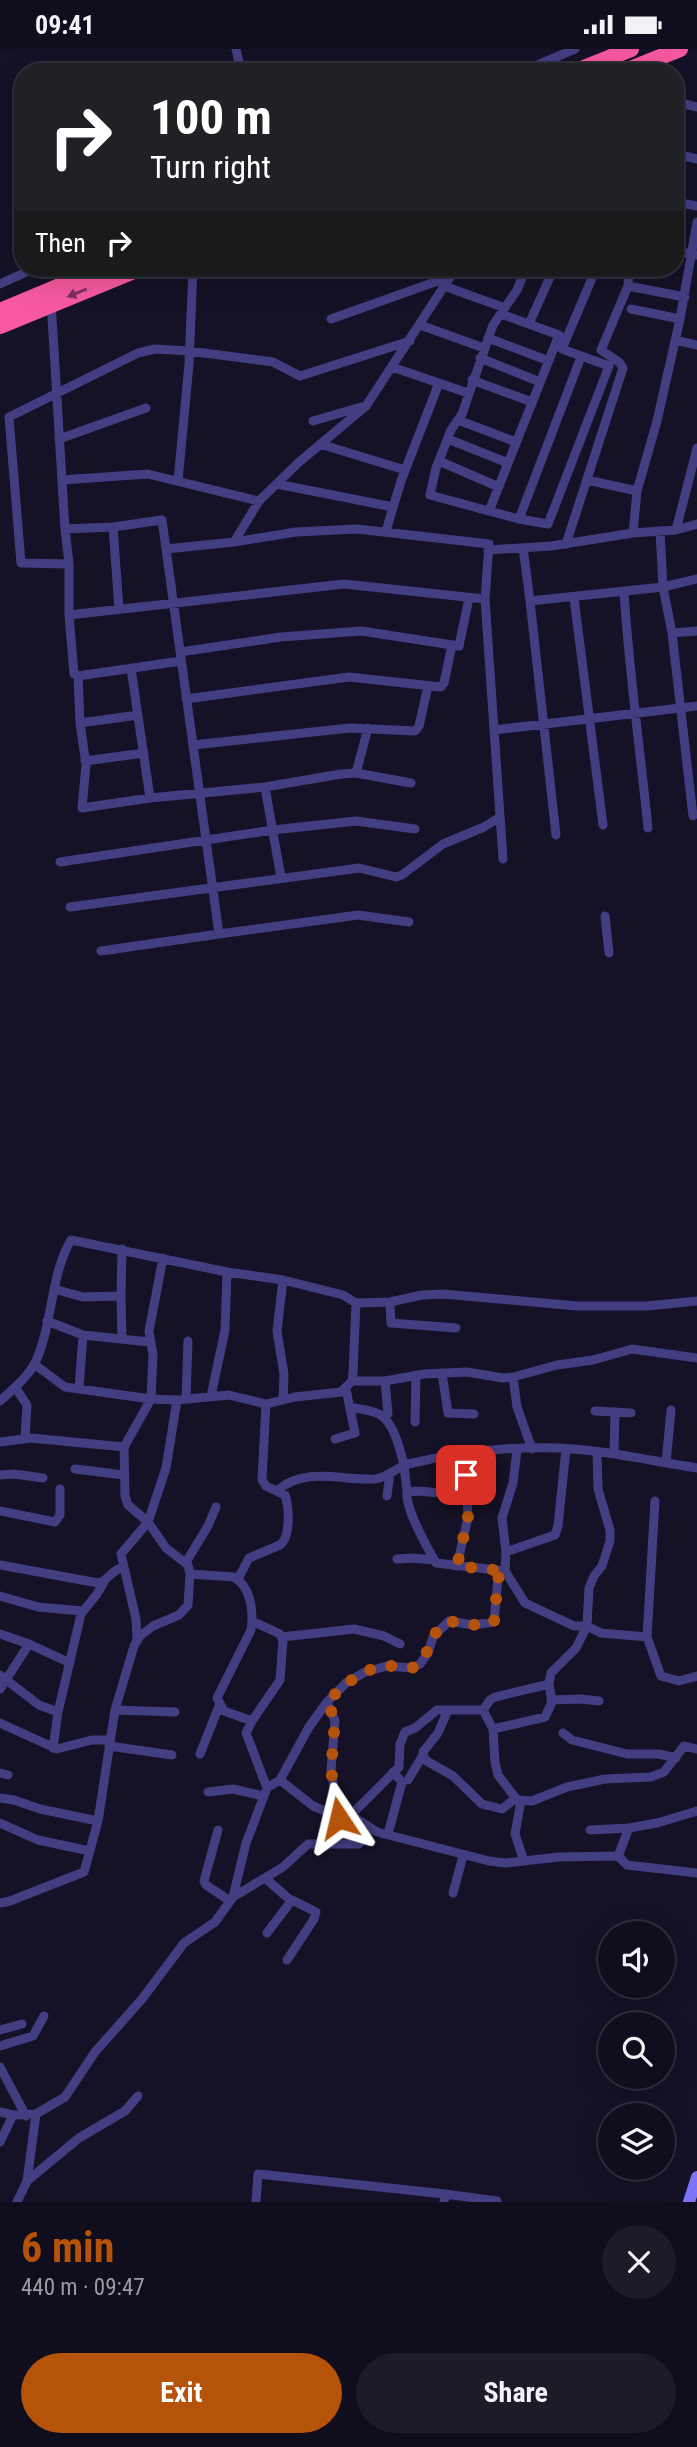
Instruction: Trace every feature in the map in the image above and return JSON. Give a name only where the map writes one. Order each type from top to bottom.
[{"type":"highway","points":[[596,63],[631,49]]},
{"type":"highway","points":[[646,63],[680,49]]},
{"type":"highway","points":[[0,326],[86,277]]},
{"type":"highway","points":[[0,311],[112,277]]},
{"type":"street","points":[[542,63],[575,49]]},
{"type":"street","points":[[633,533],[637,491],[657,421],[695,255],[697,222]]},
{"type":"street","points":[[178,481],[193,277]]},
{"type":"street","points":[[446,277],[447,281]]},
{"type":"street","points":[[234,541],[259,501],[320,444],[366,406],[450,277]]},
{"type":"street","points":[[522,277],[488,338],[458,419],[439,461],[430,495],[548,524],[609,366],[562,349],[592,277]]},
{"type":"street","points":[[529,324],[550,277]]},
{"type":"street","points":[[566,544],[623,368],[622,364],[602,353],[601,349],[628,286],[628,277]]},
{"type":"street","points":[[331,319],[447,281],[529,324],[559,335],[489,511]]},
{"type":"street","points":[[628,286],[685,297]]},
{"type":"street","points":[[49,297],[69,564],[69,615],[74,674],[78,676],[85,761],[82,808],[150,798],[265,787],[356,773],[411,783]]},
{"type":"street","points":[[631,309],[680,319]]},
{"type":"street","points":[[420,325],[540,382]]},
{"type":"street","points":[[488,338],[549,361]]},
{"type":"street","points":[[675,340],[697,345]]},
{"type":"street","points":[[69,564],[21,563],[9,417],[145,350],[189,351],[273,362],[302,376],[410,341]]},
{"type":"street","points":[[519,519],[581,357]]},
{"type":"street","points":[[392,367],[468,393]]},
{"type":"street","points":[[472,380],[532,402]]},
{"type":"street","points":[[386,531],[405,470],[439,383]]},
{"type":"street","points":[[313,421],[366,406]]},
{"type":"street","points":[[59,439],[146,408]]},
{"type":"street","points":[[458,419],[516,442]]},
{"type":"street","points":[[448,439],[508,463]]},
{"type":"street","points":[[320,444],[405,470]]},
{"type":"street","points":[[676,530],[697,448]]},
{"type":"street","points":[[439,461],[499,487]]},
{"type":"street","points":[[62,480],[148,474],[259,501]]},
{"type":"street","points":[[587,480],[637,491]]},
{"type":"street","points":[[277,484],[393,507]]},
{"type":"street","points":[[65,529],[113,527],[162,520],[219,934]]},
{"type":"street","points":[[488,550],[566,544],[633,533],[676,530],[697,524]]},
{"type":"street","points":[[113,527],[119,609]]},
{"type":"street","points":[[166,549],[296,532],[357,529],[489,544],[485,599],[503,859]]},
{"type":"street","points":[[660,531],[663,587],[672,633],[693,817]]},
{"type":"street","points":[[523,548],[556,835]]},
{"type":"street","points":[[530,601],[663,587],[697,579]]},
{"type":"street","points":[[69,615],[344,584],[485,599]]},
{"type":"street","points":[[624,592],[627,646],[648,828]]},
{"type":"street","points":[[78,676],[131,668],[281,637],[361,631],[460,645],[469,598]]},
{"type":"street","points":[[574,598],[603,825]]},
{"type":"street","points":[[672,633],[697,631]]},
{"type":"street","points":[[186,699],[349,677],[428,686],[443,685],[452,645]]},
{"type":"street","points":[[131,668],[150,798]]},
{"type":"street","points":[[193,745],[368,728],[412,731],[418,729],[428,686]]},
{"type":"street","points":[[494,730],[697,706]]},
{"type":"street","points":[[80,723],[138,715]]},
{"type":"street","points":[[356,773],[368,728]]},
{"type":"street","points":[[85,761],[144,753]]},
{"type":"street","points":[[265,787],[281,878]]},
{"type":"street","points":[[70,907],[359,868],[396,877],[443,844],[500,817]]},
{"type":"street","points":[[60,862],[273,830],[356,821],[415,829]]},
{"type":"street","points":[[101,951],[358,915],[409,922]]},
{"type":"street","points":[[605,916],[610,953]]},
{"type":"street","points":[[0,1401],[34,1364],[54,1289],[71,1240],[227,1272],[283,1280],[343,1295],[356,1303],[390,1302],[422,1295],[443,1294],[577,1306],[647,1306],[697,1301]]},
{"type":"street","points":[[122,1249],[122,1339]]},
{"type":"street","points":[[136,1640],[156,1624],[179,1615],[186,1609],[190,1574],[186,1562],[166,1548],[148,1523],[128,1505],[124,1475],[124,1447],[151,1399],[153,1355],[149,1331],[163,1258]]},
{"type":"street","points":[[211,1396],[224,1338],[227,1272]]},
{"type":"street","points":[[283,1280],[277,1331],[284,1374],[284,1400]]},
{"type":"street","points":[[54,1289],[83,1297],[121,1296]]},
{"type":"street","points":[[390,1302],[391,1323],[456,1328]]},
{"type":"street","points":[[335,1440],[355,1433],[349,1385],[356,1303]]},
{"type":"street","points":[[47,1321],[83,1335],[149,1342]]},
{"type":"street","points":[[79,1388],[83,1335]]},
{"type":"street","points":[[0,1903],[84,1872],[98,1821],[114,1710],[136,1640],[136,1619],[121,1554],[148,1523],[166,1468],[181,1399],[188,1341]]},
{"type":"street","points":[[34,1364],[65,1387],[151,1399],[229,1395],[266,1404],[341,1392],[349,1385],[416,1375],[467,1372],[513,1377],[632,1349],[697,1358]]},
{"type":"street","points":[[442,1373],[448,1413],[474,1414]]},
{"type":"street","points":[[415,1422],[416,1375]]},
{"type":"street","points":[[513,1377],[517,1407],[532,1448]]},
{"type":"street","points":[[385,1381],[388,1415]]},
{"type":"street","points":[[15,1387],[27,1405],[25,1439]]},
{"type":"street","points":[[238,1579],[249,1557],[284,1543],[287,1535],[285,1495],[265,1486],[262,1479],[266,1404]]},
{"type":"street","points":[[351,1407],[376,1413],[384,1418],[392,1431],[404,1465],[406,1498],[413,1520],[434,1560],[439,1564],[505,1571]]},
{"type":"street","points":[[666,1463],[671,1409]]},
{"type":"street","points":[[595,1411],[631,1413]]},
{"type":"street","points":[[614,1454],[615,1412]]},
{"type":"street","points":[[0,1443],[25,1439],[124,1447]]},
{"type":"street","points":[[278,1490],[290,1482],[325,1475],[373,1479],[404,1465],[465,1453],[532,1448],[614,1454],[697,1468]]},
{"type":"street","points":[[506,1552],[555,1535],[566,1449]]},
{"type":"street","points":[[517,1450],[513,1483],[502,1518],[505,1571],[525,1603],[573,1626],[587,1626],[601,1633],[647,1637]]},
{"type":"street","points":[[493,1729],[545,1717],[551,1700],[551,1673],[576,1648],[587,1626],[589,1588],[602,1566],[610,1541],[610,1530],[598,1489],[597,1452]]},
{"type":"street","points":[[457,1566],[468,1517],[465,1453]]},
{"type":"street","points":[[75,1469],[124,1475]]},
{"type":"street","points":[[387,1496],[390,1473]]},
{"type":"street","points":[[0,1475],[43,1478]]},
{"type":"street","points":[[0,1511],[55,1522],[60,1515],[60,1489]]},
{"type":"street","points":[[407,1492],[419,1490],[467,1496]]},
{"type":"street","points":[[655,1501],[647,1637],[661,1676],[679,1681],[697,1676]]},
{"type":"street","points":[[186,1562],[208,1527],[216,1507]]},
{"type":"street","points":[[397,1559],[434,1560]]},
{"type":"street","points":[[0,1565],[104,1582]]},
{"type":"street","points":[[54,1748],[58,1712],[82,1611],[113,1570],[124,1567]]},
{"type":"street","points":[[232,1899],[246,1843],[265,1792],[280,1780],[309,1727],[327,1702],[346,1683],[365,1672],[387,1666],[412,1668],[420,1664],[428,1653],[433,1637],[449,1621],[473,1625],[494,1622],[498,1578],[505,1571]]},
{"type":"street","points":[[190,1574],[230,1576],[238,1579],[248,1594],[252,1621],[250,1636],[217,1698],[219,1706],[227,1713],[251,1721]]},
{"type":"street","points":[[0,1596],[38,1607],[82,1611]]},
{"type":"street","points":[[252,1621],[270,1628],[282,1637],[354,1629],[384,1636],[400,1644]]},
{"type":"street","points":[[0,1634],[70,1663]]},
{"type":"street","points":[[265,1792],[247,1737],[247,1728],[280,1680],[282,1637]]},
{"type":"street","points":[[0,1689],[4,1678],[29,1644]]},
{"type":"street","points":[[4,1678],[39,1705],[58,1712]]},
{"type":"street","points":[[483,1710],[495,1697],[549,1685]]},
{"type":"street","points":[[551,1700],[567,1698],[599,1701]]},
{"type":"street","points":[[327,1702],[335,1720],[331,1770],[339,1818]]},
{"type":"street","points":[[200,1753],[219,1706]]},
{"type":"street","points":[[114,1710],[175,1711]]},
{"type":"street","points":[[280,1780],[313,1806],[339,1818],[351,1815],[399,1767],[400,1744],[405,1732],[415,1728],[437,1710],[483,1710]]},
{"type":"street","points":[[408,1780],[438,1733],[448,1710]]},
{"type":"street","points":[[483,1710],[493,1729],[498,1775],[519,1799],[515,1834],[524,1861]]},
{"type":"street","points":[[0,1723],[54,1748],[62,1749],[95,1739],[172,1755]]},
{"type":"street","points":[[563,1733],[572,1740],[626,1754],[659,1754],[676,1758]]},
{"type":"street","points":[[423,1755],[425,1760],[453,1776],[486,1806],[502,1809],[519,1799],[532,1801],[567,1787],[605,1779],[651,1777],[664,1772],[684,1746],[697,1749]]},
{"type":"street","points":[[388,1834],[402,1782],[393,1772]]},
{"type":"street","points":[[208,1792],[233,1789],[265,1792]]},
{"type":"street","points":[[0,1798],[98,1821]]},
{"type":"street","points":[[590,1830],[629,1828],[697,1811]]},
{"type":"street","points":[[351,1815],[371,1828],[463,1856],[505,1863],[559,1857],[618,1856],[627,1865],[697,1873]]},
{"type":"street","points":[[0,1823],[45,1842],[90,1851]]},
{"type":"street","points":[[0,2112],[31,2115],[65,2097],[95,2052],[142,1999],[184,1943],[215,1922],[232,1899],[287,1864],[308,1845],[359,1843],[371,1828]]},
{"type":"street","points":[[618,1856],[629,1828]]},
{"type":"street","points":[[218,1830],[204,1881],[206,1885],[232,1899]]},
{"type":"street","points":[[453,1893],[463,1856]]},
{"type":"street","points":[[265,1878],[292,1900],[316,1912],[287,1960]]},
{"type":"street","points":[[267,1933],[292,1900]]},
{"type":"street","points":[[0,2046],[33,2036],[44,2016]]},
{"type":"street","points":[[0,2030],[22,2024]]},
{"type":"street","points":[[0,2067],[31,2115],[27,2181],[17,2202]]},
{"type":"street","points":[[27,2181],[79,2138],[125,2111],[138,2096]]},
{"type":"street","points":[[0,2142],[13,2115]]},
{"type":"street","points":[[256,2202],[258,2174],[444,2198],[497,2201]]},
{"type":"street","points":[[689,2202],[697,2177]]},
{"type":"route","points":[[339,1818],[331,1770],[335,1720],[327,1702],[346,1683],[365,1672],[387,1666],[412,1668],[420,1664],[428,1653],[433,1637],[449,1621],[473,1625],[494,1622],[497,1613],[498,1578],[505,1571],[457,1566],[468,1517],[466,1475]]}]
